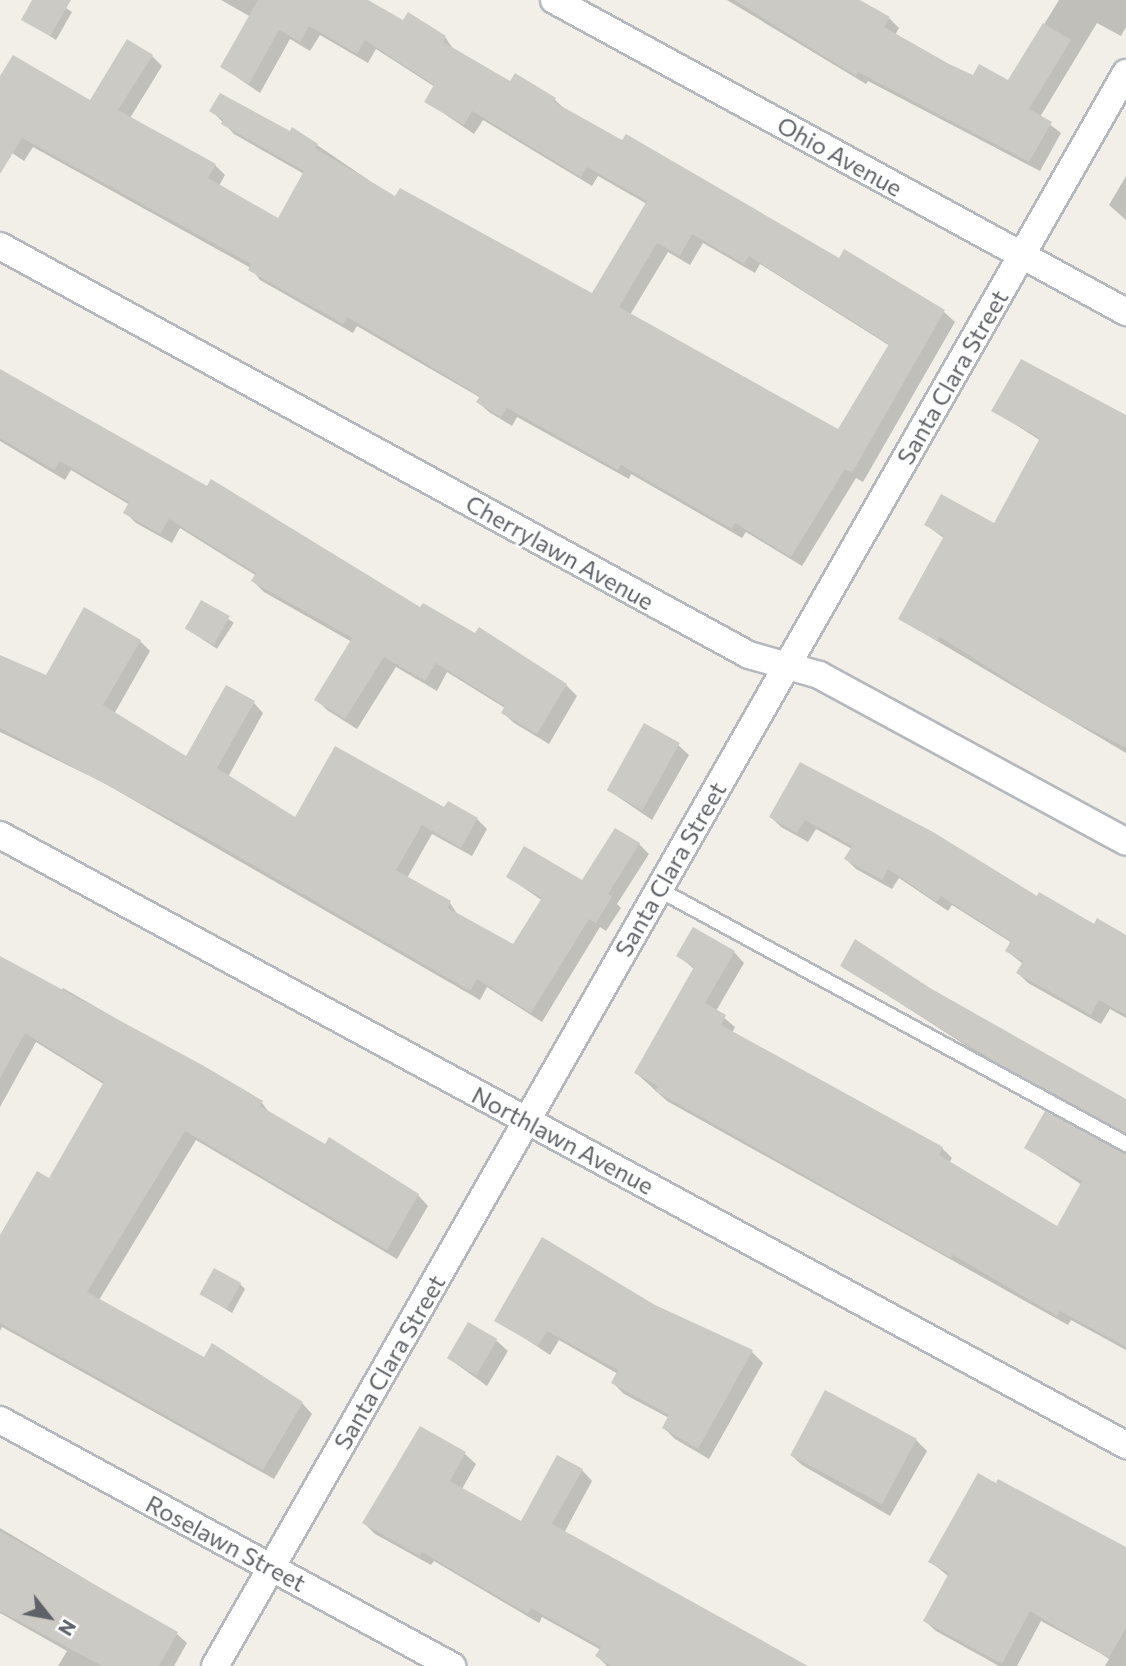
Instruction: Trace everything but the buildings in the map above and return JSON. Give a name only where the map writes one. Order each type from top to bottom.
[{"type":"street","name":"Ohio Avenue","points":[[554,0],[1126,312]]},
{"type":"street","name":"Santa Clara Street","points":[[215,1666],[1126,74]]},
{"type":"street","name":"Cherrylawn Avenue","points":[[0,246],[748,655],[820,675],[1126,842]]},
{"type":"street","name":"Northlawn Avenue","points":[[0,835],[1126,1446]]},
{"type":"street","name":"Roselawn Street","points":[[0,1420],[452,1666]]},
{"type":"lane","points":[[658,890],[1126,1144]]}]
